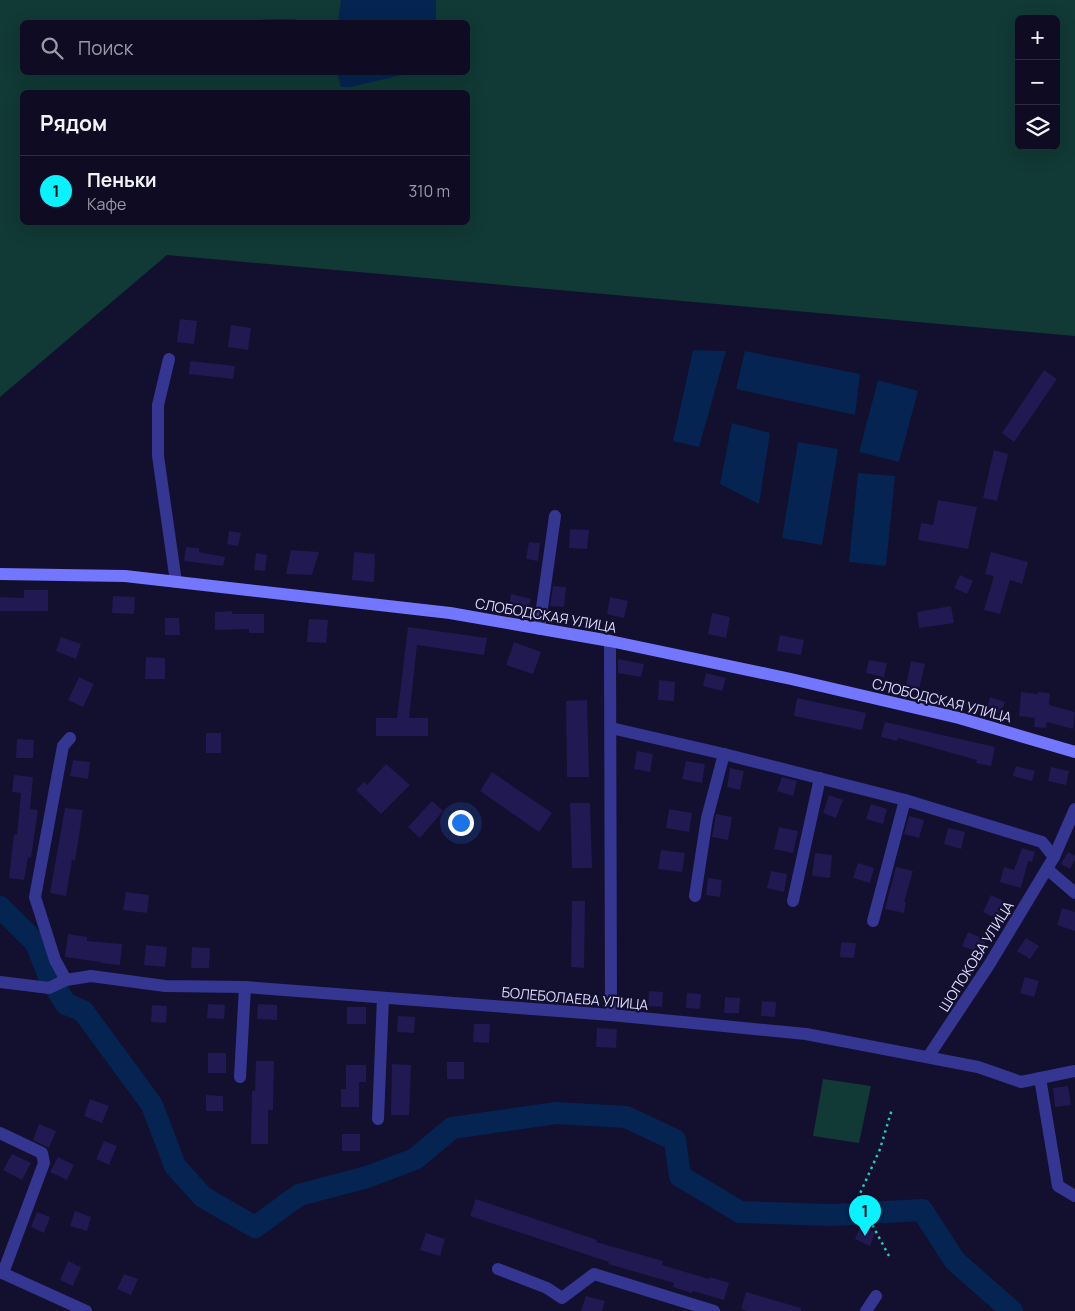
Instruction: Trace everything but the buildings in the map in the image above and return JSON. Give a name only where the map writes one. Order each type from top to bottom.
[{"type":"street","points":[[169,359],[158,405],[158,448],[176,582]]},
{"type":"street","points":[[539,629],[555,516]]},
{"type":"street","name":"СЛОБОДСКАЯ УЛИЦА","points":[[0,574],[124,576],[450,613],[610,641],[791,679],[959,718],[1075,752]]},
{"type":"street","points":[[610,641],[611,1016]]},
{"type":"street","points":[[611,728],[724,754],[905,800],[1042,842],[1054,857]]},
{"type":"street","points":[[66,980],[55,960],[35,897],[63,746],[70,738]]},
{"type":"street","points":[[695,896],[707,818],[724,754]]},
{"type":"street","points":[[793,901],[820,778]]},
{"type":"street","points":[[873,921],[905,800]]},
{"type":"street","name":"ШОПОКОВА УЛИЦА","points":[[928,1057],[989,965],[1054,857],[1075,809]]},
{"type":"street","points":[[1046,869],[1075,893]]},
{"type":"street","name":"БОЛЕБОЛАЕВА УЛИЦА","points":[[0,982],[49,988],[66,980],[91,976],[165,986],[245,987],[611,1016],[806,1034],[978,1067],[1021,1082],[1075,1071]]},
{"type":"street","points":[[240,1077],[245,987]]},
{"type":"street","points":[[378,1119],[383,998]]},
{"type":"street","points":[[1040,1078],[1058,1186],[1075,1196]]},
{"type":"street","points":[[0,1133],[42,1153],[44,1164],[1,1272],[86,1311]]},
{"type":"street","points":[[498,1269],[547,1288],[562,1298]]},
{"type":"street","points":[[561,1311],[562,1298],[594,1274],[714,1311]]},
{"type":"street","points":[[866,1311],[876,1296]]},
{"type":"path","points":[[889,1256],[858,1198],[880,1149],[892,1109]]},
{"type":"green space","points":[[0,0],[1075,0],[1075,336],[167,255],[0,397]]},
{"type":"green space","points":[[823,1079],[871,1086],[859,1143],[813,1136]]},
{"type":"water","points":[[341,0],[436,0],[436,20],[338,20]]},
{"type":"water","points":[[293,19],[298,20],[259,20]]},
{"type":"water","points":[[338,75],[402,75],[350,87],[341,87]]},
{"type":"water","points":[[693,350],[726,351],[699,447],[673,441]]},
{"type":"water","points":[[745,351],[860,374],[855,415],[736,389]]},
{"type":"water","points":[[878,380],[918,391],[899,462],[859,452]]},
{"type":"water","points":[[732,423],[770,433],[759,504],[720,484]]},
{"type":"water","points":[[798,442],[838,449],[822,545],[782,538]]},
{"type":"water","points":[[858,473],[895,476],[886,566],[849,562]]},
{"type":"waterway","points":[[0,907],[36,943],[50,979],[66,1004],[83,1011],[152,1105],[175,1166],[203,1197],[255,1227],[299,1195],[367,1177],[415,1159],[452,1128],[556,1113],[626,1117],[675,1140],[680,1176],[740,1212],[832,1215],[922,1210],[955,1261],[1012,1311]]},
{"type":"place","name":"Пеньки","points":[[865,1236]]}]
